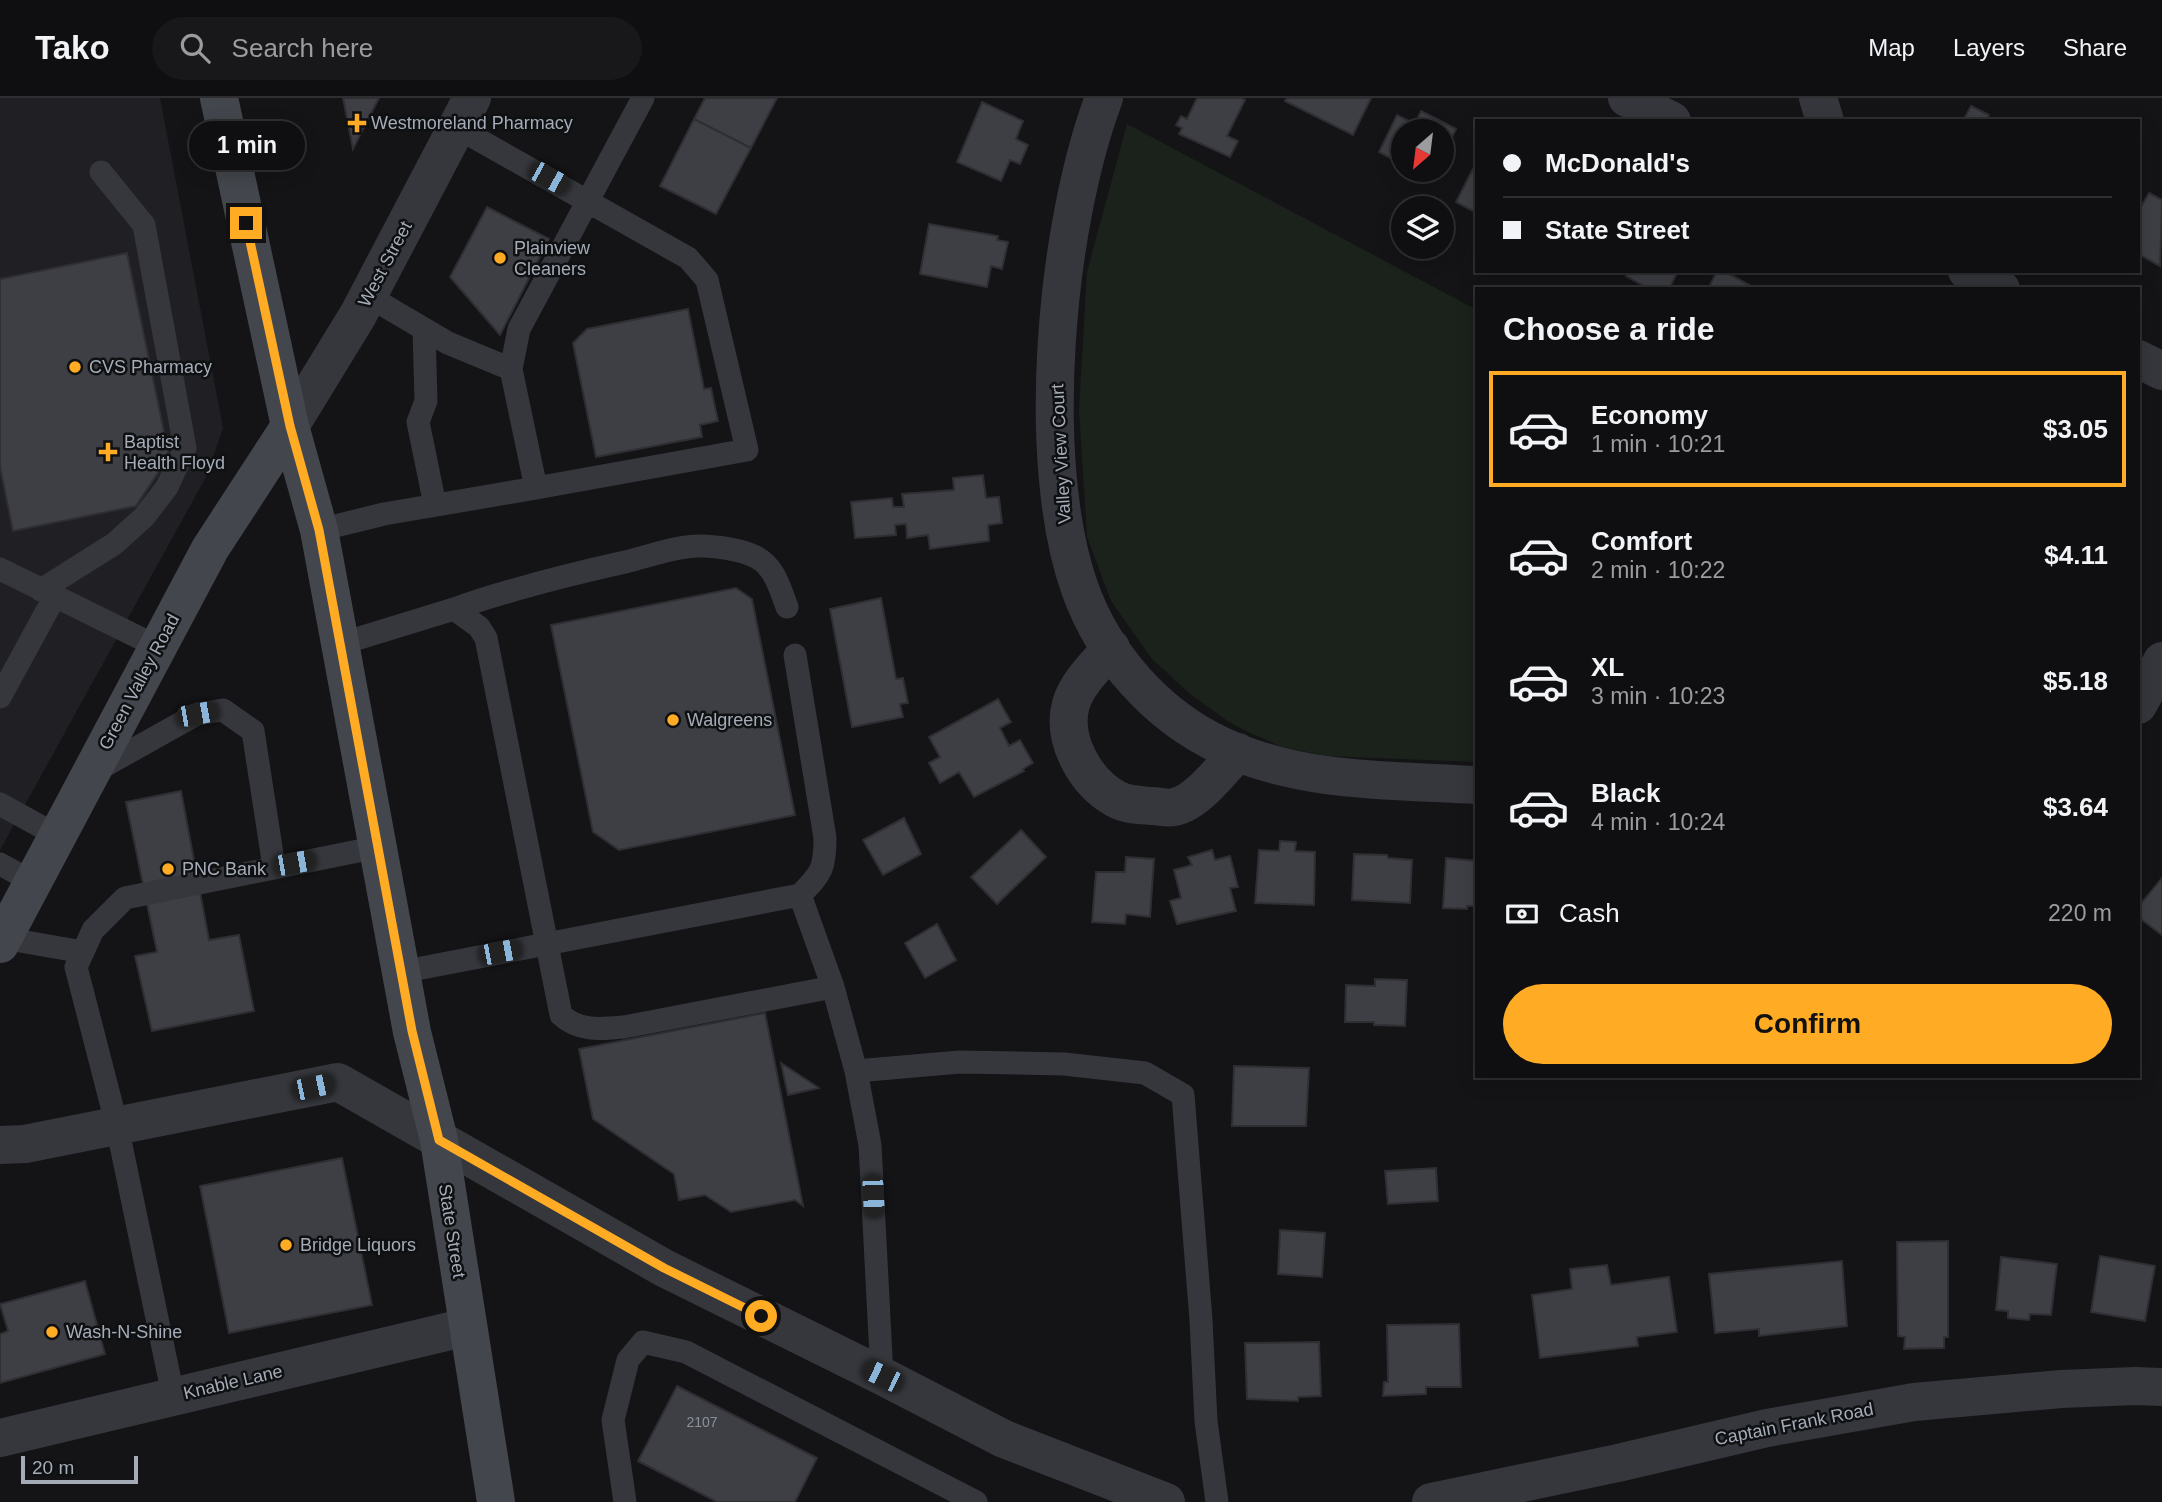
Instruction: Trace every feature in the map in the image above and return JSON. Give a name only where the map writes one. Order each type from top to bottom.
[{"type":"main road","name":"State Street","points":[[219,98],[290,426],[319,530],[412,1031],[439,1140],[496,1502]]},
{"type":"main road","name":"Green Valley Road","points":[[2,941],[209,549],[290,426]]},
{"type":"street","name":"Valley View Court","points":[[1104,98],[1079,184],[1067,250],[1058,336],[1055,422],[1061,508],[1068,552],[1081,592],[1111,648],[1149,696],[1183,724],[1264,763],[1308,773],[1353,778],[1475,785]]},
{"type":"street","points":[[1627,98],[1668,119]]},
{"type":"street","points":[[1818,98],[1824,119]]},
{"type":"street","name":"West Street","points":[[290,426],[368,296],[464,113]]},
{"type":"street","points":[[1971,273],[1997,287]]},
{"type":"street","points":[[2140,360],[2162,371]]},
{"type":"street","points":[[1111,648],[1077,690],[1070,706],[1070,724],[1071,747],[1094,781],[1115,799],[1133,804],[1174,807],[1198,794],[1238,752]]},
{"type":"street","points":[[2140,701],[2162,661]]},
{"type":"street","points":[[0,1145],[25,1144],[338,1082],[664,1268],[1110,1492],[1166,1502]]},
{"type":"street","name":"Knable Lane","points":[[0,1438],[467,1327]]},
{"type":"street","name":"Captain Frank Road","points":[[1431,1502],[1618,1463],[1767,1428],[1914,1402],[2061,1389],[2162,1387]]},
{"type":"lane","points":[[536,488],[512,369],[519,329],[643,98]]},
{"type":"lane","points":[[319,530],[384,514],[747,450],[706,280],[688,258],[588,200],[464,113]]},
{"type":"lane","points":[[0,697],[48,593],[114,544],[144,517],[167,487],[185,448],[144,225],[101,172]]},
{"type":"lane","points":[[368,296],[448,343],[512,369]]},
{"type":"lane","points":[[424,329],[426,401],[418,422],[435,505]]},
{"type":"lane","points":[[340,644],[506,590],[670,551],[702,546],[735,551],[757,558],[771,570],[778,581],[787,607]]},
{"type":"lane","points":[[0,569],[158,647]]},
{"type":"lane","points":[[454,609],[479,627],[486,638],[561,1014],[579,1026],[598,1029],[624,1027],[832,987]]},
{"type":"lane","points":[[401,972],[800,895],[817,878],[825,861],[825,849],[795,654]]},
{"type":"lane","points":[[91,773],[197,714],[223,710],[253,731],[274,867]]},
{"type":"lane","points":[[0,804],[58,836]]},
{"type":"lane","points":[[173,1395],[117,1126],[76,967],[93,930],[125,898],[378,847]]},
{"type":"lane","points":[[0,864],[33,882]]},
{"type":"lane","points":[[800,895],[832,987],[856,1070],[870,1145],[882,1376]]},
{"type":"lane","points":[[2,941],[83,951]]},
{"type":"lane","points":[[856,1070],[960,1062],[1064,1064],[1145,1073],[1183,1095],[1206,1420],[1217,1502]]},
{"type":"lane","points":[[625,1502],[613,1420],[628,1360],[643,1342],[686,1352],[975,1502]]},
{"type":"shaded area","name":"Baptist Health Floyd","points":[[0,98],[160,98],[223,428],[207,475],[0,850]]},
{"type":"shaded area","points":[[1127,124],[1475,309],[1475,762],[1328,756],[1282,747],[1229,722],[1190,694],[1152,659],[1111,601],[1087,537],[1079,410],[1087,272]]},
{"type":"building","name":"Westmoreland Pharmacy","points":[[343,98],[379,98],[353,149]]},
{"type":"building","points":[[705,98],[777,98],[751,148],[694,119]]},
{"type":"building","points":[[1197,98],[1245,100],[1227,136],[1238,141],[1230,157],[1179,134],[1182,128],[1176,125],[1181,116],[1187,119]]},
{"type":"building","points":[[1287,98],[1371,98],[1353,135],[1285,101]]},
{"type":"building","points":[[982,102],[1023,121],[1016,139],[1028,145],[1020,164],[1010,160],[1001,181],[957,162]]},
{"type":"building","points":[[1971,106],[1989,115],[1986,119],[1964,119]]},
{"type":"building","points":[[1421,111],[1437,119],[1417,119]]},
{"type":"building","points":[[694,119],[751,148],[716,214],[660,186]]},
{"type":"building","points":[[1391,127],[1391,158],[1379,152]]},
{"type":"building","points":[[1475,165],[1475,212],[1456,202]]},
{"type":"building","points":[[2149,193],[2162,200],[2160,266],[2140,255],[2140,209]]},
{"type":"building","name":"Plainview Cleaners","points":[[487,207],[549,239],[500,335],[450,277]]},
{"type":"building","points":[[929,224],[998,236],[997,240],[1008,242],[1002,269],[991,266],[987,287],[920,274]]},
{"type":"building","name":"CVS Pharmacy","points":[[127,253],[169,456],[136,506],[13,531],[0,467],[0,279]]},
{"type":"building","points":[[1627,273],[1677,273],[1670,287],[1645,287],[1626,276]]},
{"type":"building","points":[[1716,273],[1728,273],[1753,287],[1709,287]]},
{"type":"building","points":[[688,309],[704,389],[711,388],[718,421],[700,425],[702,437],[596,457],[573,343],[587,329]]},
{"type":"building","points":[[983,475],[986,498],[999,497],[1002,523],[988,525],[989,541],[930,549],[928,535],[907,538],[906,524],[895,525],[896,535],[855,538],[851,502],[892,498],[893,507],[904,507],[902,494],[954,490],[953,478]]},
{"type":"building","name":"Walgreens","points":[[736,588],[752,599],[795,815],[619,850],[593,832],[551,625]]},
{"type":"building","points":[[881,598],[896,679],[903,678],[908,703],[900,704],[903,717],[852,727],[830,609]]},
{"type":"building","points":[[998,699],[1011,722],[1000,728],[1009,746],[1020,740],[1033,763],[1023,769],[1024,771],[974,797],[959,772],[940,783],[929,763],[940,757],[929,737]]},
{"type":"building","name":"PNC Bank","points":[[181,791],[209,940],[239,935],[254,1011],[152,1031],[135,956],[157,952],[126,802]]},
{"type":"building","points":[[904,818],[921,854],[883,875],[863,840]]},
{"type":"building","points":[[1021,830],[1046,857],[997,904],[971,877]]},
{"type":"building","points":[[1280,841],[1296,842],[1295,851],[1315,852],[1314,905],[1255,903],[1259,850],[1279,851]]},
{"type":"building","points":[[1212,850],[1215,860],[1230,856],[1238,887],[1230,888],[1236,911],[1177,924],[1170,901],[1181,898],[1174,870],[1192,865],[1188,857]]},
{"type":"building","points":[[1354,854],[1387,855],[1388,858],[1412,860],[1410,903],[1352,900]]},
{"type":"building","points":[[1126,857],[1154,859],[1150,917],[1126,914],[1125,924],[1092,922],[1096,872],[1125,872]]},
{"type":"building","points":[[1446,858],[1475,861],[1475,906],[1467,906],[1467,909],[1443,908]]},
{"type":"building","points":[[2162,878],[2162,935],[2140,918],[2140,905]]},
{"type":"building","points":[[937,924],[956,960],[925,978],[905,943]]},
{"type":"building","points":[[1375,979],[1407,980],[1405,1026],[1345,1022],[1346,985],[1375,986]]},
{"type":"building","points":[[765,1013],[803,1206],[795,1200],[731,1212],[705,1195],[679,1200],[674,1174],[593,1119],[579,1049]]},
{"type":"building","points":[[781,1063],[819,1088],[788,1095]]},
{"type":"building","points":[[1234,1066],[1309,1068],[1306,1126],[1232,1126]]},
{"type":"building","name":"Bridge Liquors","points":[[342,1158],[372,1305],[229,1333],[200,1186]]},
{"type":"building","points":[[1436,1168],[1438,1201],[1388,1204],[1385,1171]]},
{"type":"building","points":[[1280,1230],[1325,1233],[1322,1277],[1278,1274]]},
{"type":"building","points":[[1948,1241],[1948,1337],[1944,1337],[1944,1348],[1904,1349],[1905,1337],[1898,1336],[1897,1242]]},
{"type":"building","points":[[2100,1256],[2155,1266],[2145,1321],[2091,1312]]},
{"type":"building","points":[[2001,1257],[2057,1264],[2051,1315],[2030,1314],[2029,1320],[2008,1318],[2008,1311],[1996,1310]]},
{"type":"building","points":[[1842,1261],[1847,1326],[1759,1336],[1759,1329],[1715,1333],[1709,1274]]},
{"type":"building","points":[[1607,1265],[1611,1285],[1669,1277],[1677,1332],[1637,1337],[1638,1346],[1540,1358],[1532,1295],[1572,1289],[1570,1269]]},
{"type":"building","name":"Wash-N-Shine","points":[[85,1281],[105,1354],[0,1383],[0,1334],[8,1331],[0,1304]]},
{"type":"building","points":[[1459,1324],[1461,1387],[1426,1387],[1426,1394],[1383,1396],[1384,1382],[1388,1382],[1387,1325]]},
{"type":"building","points":[[1319,1342],[1321,1396],[1298,1397],[1298,1401],[1247,1399],[1245,1343]]},
{"type":"building","points":[[677,1386],[817,1458],[795,1502],[717,1502],[638,1461]]},
{"type":"place","name":"Westmoreland Pharmacy","points":[[357,123]]},
{"type":"place","name":"Plainview Cleaners","points":[[500,258]]},
{"type":"place","name":"CVS Pharmacy","points":[[75,367]]},
{"type":"place","name":"Baptist Health Floyd","points":[[108,452]]},
{"type":"place","name":"Walgreens","points":[[673,720]]},
{"type":"place","name":"PNC Bank","points":[[168,869]]},
{"type":"place","name":"Bridge Liquors","points":[[286,1245]]},
{"type":"place","name":"Wash-N-Shine","points":[[52,1332]]},
{"type":"route","points":[[246,223],[290,426],[319,530],[412,1031],[439,1140],[664,1268],[761,1316]]}]
